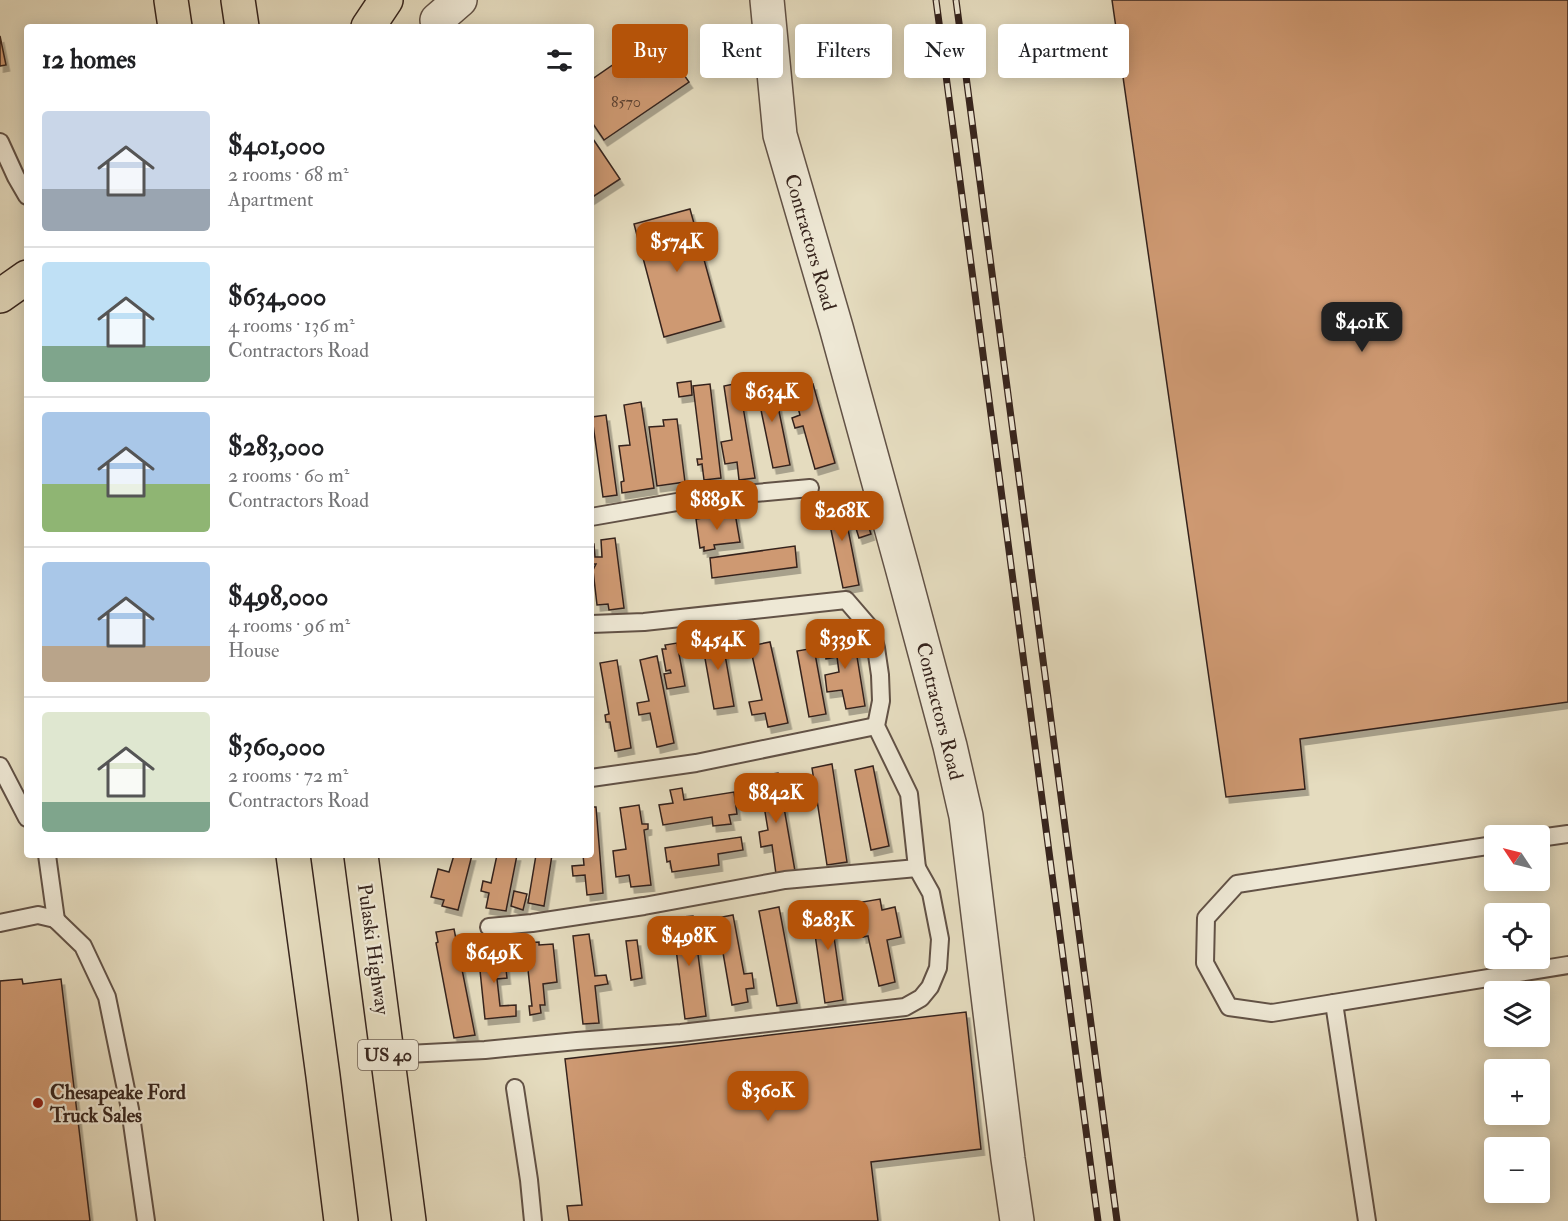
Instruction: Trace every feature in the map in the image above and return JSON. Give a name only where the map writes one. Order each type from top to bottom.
[{"type":"highway","points":[[163,0],[163,24]]},
{"type":"highway","points":[[171,0],[175,24]]},
{"type":"highway","points":[[238,0],[242,24]]},
{"type":"highway","points":[[370,24],[386,0]]},
{"type":"highway","points":[[293,858],[341,1221]]},
{"type":"highway","name":"Pulaski Highway","points":[[361,858],[409,1221]]},
{"type":"street","name":"Contractors Road","points":[[767,0],[780,135],[902,567],[966,816],[1017,1221]]},
{"type":"lane","points":[[0,141],[24,191]]},
{"type":"lane","points":[[594,517],[700,498],[810,488]]},
{"type":"lane","points":[[388,1055],[485,1050],[681,1033],[905,1007],[921,998],[930,987],[938,968],[940,939],[931,893],[917,868],[909,794],[876,726],[881,701],[880,675],[871,628],[846,600],[644,622],[594,624]]},
{"type":"lane","points":[[594,778],[696,763],[876,726]]},
{"type":"lane","points":[[0,766],[24,812]]},
{"type":"lane","points":[[1550,836],[1568,834]]},
{"type":"lane","points":[[1484,847],[1237,884],[1206,918],[1205,963],[1229,1007],[1272,1013],[1568,965]]},
{"type":"lane","points":[[47,858],[56,920]]},
{"type":"lane","points":[[489,927],[644,906],[785,880],[917,868]]},
{"type":"lane","points":[[0,923],[38,915],[56,920],[83,946],[107,997],[130,1109],[146,1221]]},
{"type":"lane","points":[[1334,1003],[1366,1221]]},
{"type":"lane","points":[[515,1088],[533,1221]]},
{"type":"building","points":[[1112,0],[1568,0],[1568,702],[1300,739],[1305,789],[1226,797],[1123,78],[1129,78],[1129,24],[1115,24]]},
{"type":"building","points":[[0,36],[6,65],[0,66]]},
{"type":"building","points":[[612,65],[612,78],[686,78],[689,82],[604,140],[594,125],[594,78]]},
{"type":"building","points":[[594,140],[620,179],[594,196]]},
{"type":"building","points":[[690,209],[721,321],[664,337],[634,224]]},
{"type":"building","points":[[772,377],[790,465],[773,468],[755,381]]},
{"type":"building","points":[[691,381],[692,395],[679,397],[677,383]]},
{"type":"building","points":[[739,383],[755,478],[739,480],[737,462],[725,464],[721,442],[732,440],[724,386]]},
{"type":"building","points":[[710,384],[721,478],[704,480],[702,464],[698,465],[697,459],[702,459],[693,386]]},
{"type":"building","points":[[813,384],[835,463],[815,469],[803,426],[795,428],[792,418],[800,415],[793,389]]},
{"type":"building","points":[[641,402],[654,488],[622,493],[621,482],[624,481],[619,446],[630,445],[624,405]]},
{"type":"building","points":[[606,415],[617,495],[603,497],[594,417]]},
{"type":"building","points":[[677,419],[685,482],[657,486],[649,427],[664,426],[663,420]]},
{"type":"building","points":[[842,498],[846,517],[851,516],[852,523],[847,524],[859,585],[843,588],[825,501]]},
{"type":"building","points":[[735,513],[740,542],[714,545],[715,549],[704,551],[704,547],[700,548],[696,519]]},
{"type":"building","points":[[866,519],[871,534],[859,538],[854,522]]},
{"type":"building","points":[[615,538],[624,608],[609,610],[608,604],[597,605],[594,544],[595,557],[602,557],[601,540]]},
{"type":"building","points":[[795,546],[797,567],[712,578],[710,558]]},
{"type":"building","points":[[721,632],[734,706],[714,709],[701,636]]},
{"type":"building","points":[[853,632],[865,706],[846,709],[842,690],[827,692],[825,675],[839,672],[837,657],[826,659],[823,644],[835,642],[834,635]]},
{"type":"building","points":[[770,642],[788,723],[768,727],[765,713],[752,715],[749,702],[762,700],[750,646]]},
{"type":"building","points":[[677,643],[685,686],[667,689],[664,674],[671,673],[670,670],[666,671],[662,649],[666,649],[665,645]]},
{"type":"building","points":[[814,648],[826,714],[809,717],[797,651]]},
{"type":"building","points":[[657,656],[674,743],[657,747],[650,713],[639,715],[637,703],[649,701],[640,660]]},
{"type":"building","points":[[617,660],[631,748],[615,751],[610,722],[606,722],[605,715],[609,714],[600,663]]},
{"type":"building","points":[[832,764],[847,862],[827,865],[812,768]]},
{"type":"building","points":[[873,766],[889,846],[871,850],[855,770]]},
{"type":"building","points":[[778,773],[795,871],[776,874],[772,845],[761,847],[759,832],[768,830],[759,776]]},
{"type":"building","points":[[682,788],[684,800],[734,792],[737,814],[729,815],[731,824],[713,826],[712,817],[663,825],[659,805],[673,803],[670,790]]},
{"type":"building","points":[[639,805],[642,824],[648,824],[648,829],[644,830],[651,885],[631,887],[629,875],[616,877],[613,851],[626,849],[620,808]]},
{"type":"building","points":[[594,807],[596,807],[603,893],[587,895],[585,875],[573,876],[572,866],[584,865],[583,858],[594,858]]},
{"type":"building","points":[[741,837],[743,850],[718,854],[719,865],[672,872],[670,861],[667,862],[665,848]]},
{"type":"building","points":[[453,858],[471,858],[458,910],[442,906],[444,900],[431,897],[438,869],[449,872]]},
{"type":"building","points":[[496,858],[516,858],[506,911],[486,908],[489,893],[481,891],[483,881],[491,883]]},
{"type":"building","points":[[536,858],[552,858],[544,906],[528,903]]},
{"type":"building","points":[[514,891],[527,894],[523,910],[511,906]]},
{"type":"building","points":[[880,899],[882,910],[895,907],[901,937],[887,940],[895,982],[879,986],[868,936],[863,937],[860,920],[865,919],[862,902]]},
{"type":"building","points":[[830,904],[832,915],[839,913],[841,929],[833,930],[843,1000],[825,1003],[811,907]]},
{"type":"building","points":[[779,907],[797,1003],[777,1006],[759,911]]},
{"type":"building","points":[[733,915],[744,974],[752,973],[754,988],[746,989],[748,1002],[732,1005],[717,918]]},
{"type":"building","points":[[693,916],[706,1016],[685,1019],[672,918]]},
{"type":"building","points":[[454,929],[475,1035],[454,1038],[436,943],[438,942],[436,932]]},
{"type":"building","points":[[589,934],[595,976],[606,975],[608,984],[595,986],[599,1023],[583,1024],[573,936]]},
{"type":"building","points":[[637,940],[642,978],[631,980],[626,941]]},
{"type":"building","points":[[539,942],[539,945],[553,944],[557,982],[543,984],[545,1005],[540,1005],[541,1013],[530,1015],[529,1006],[532,1006],[525,943]]},
{"type":"building","points":[[494,949],[495,952],[504,951],[507,978],[497,979],[500,1006],[516,1005],[516,1016],[485,1019],[478,951]]},
{"type":"building","name":"Chesapeake Ford Truck Sales","points":[[22,979],[23,984],[61,979],[90,1221],[0,1221],[0,981]]},
{"type":"building","points":[[966,1012],[981,1149],[871,1162],[878,1221],[569,1221],[567,1206],[582,1205],[565,1059]]},
{"type":"railway","points":[[936,0],[1098,1221]]},
{"type":"railway","points":[[956,0],[1117,1221]]},
{"type":"place","name":"Chesapeake Ford Truck Sales","points":[[38,1103]]}]
